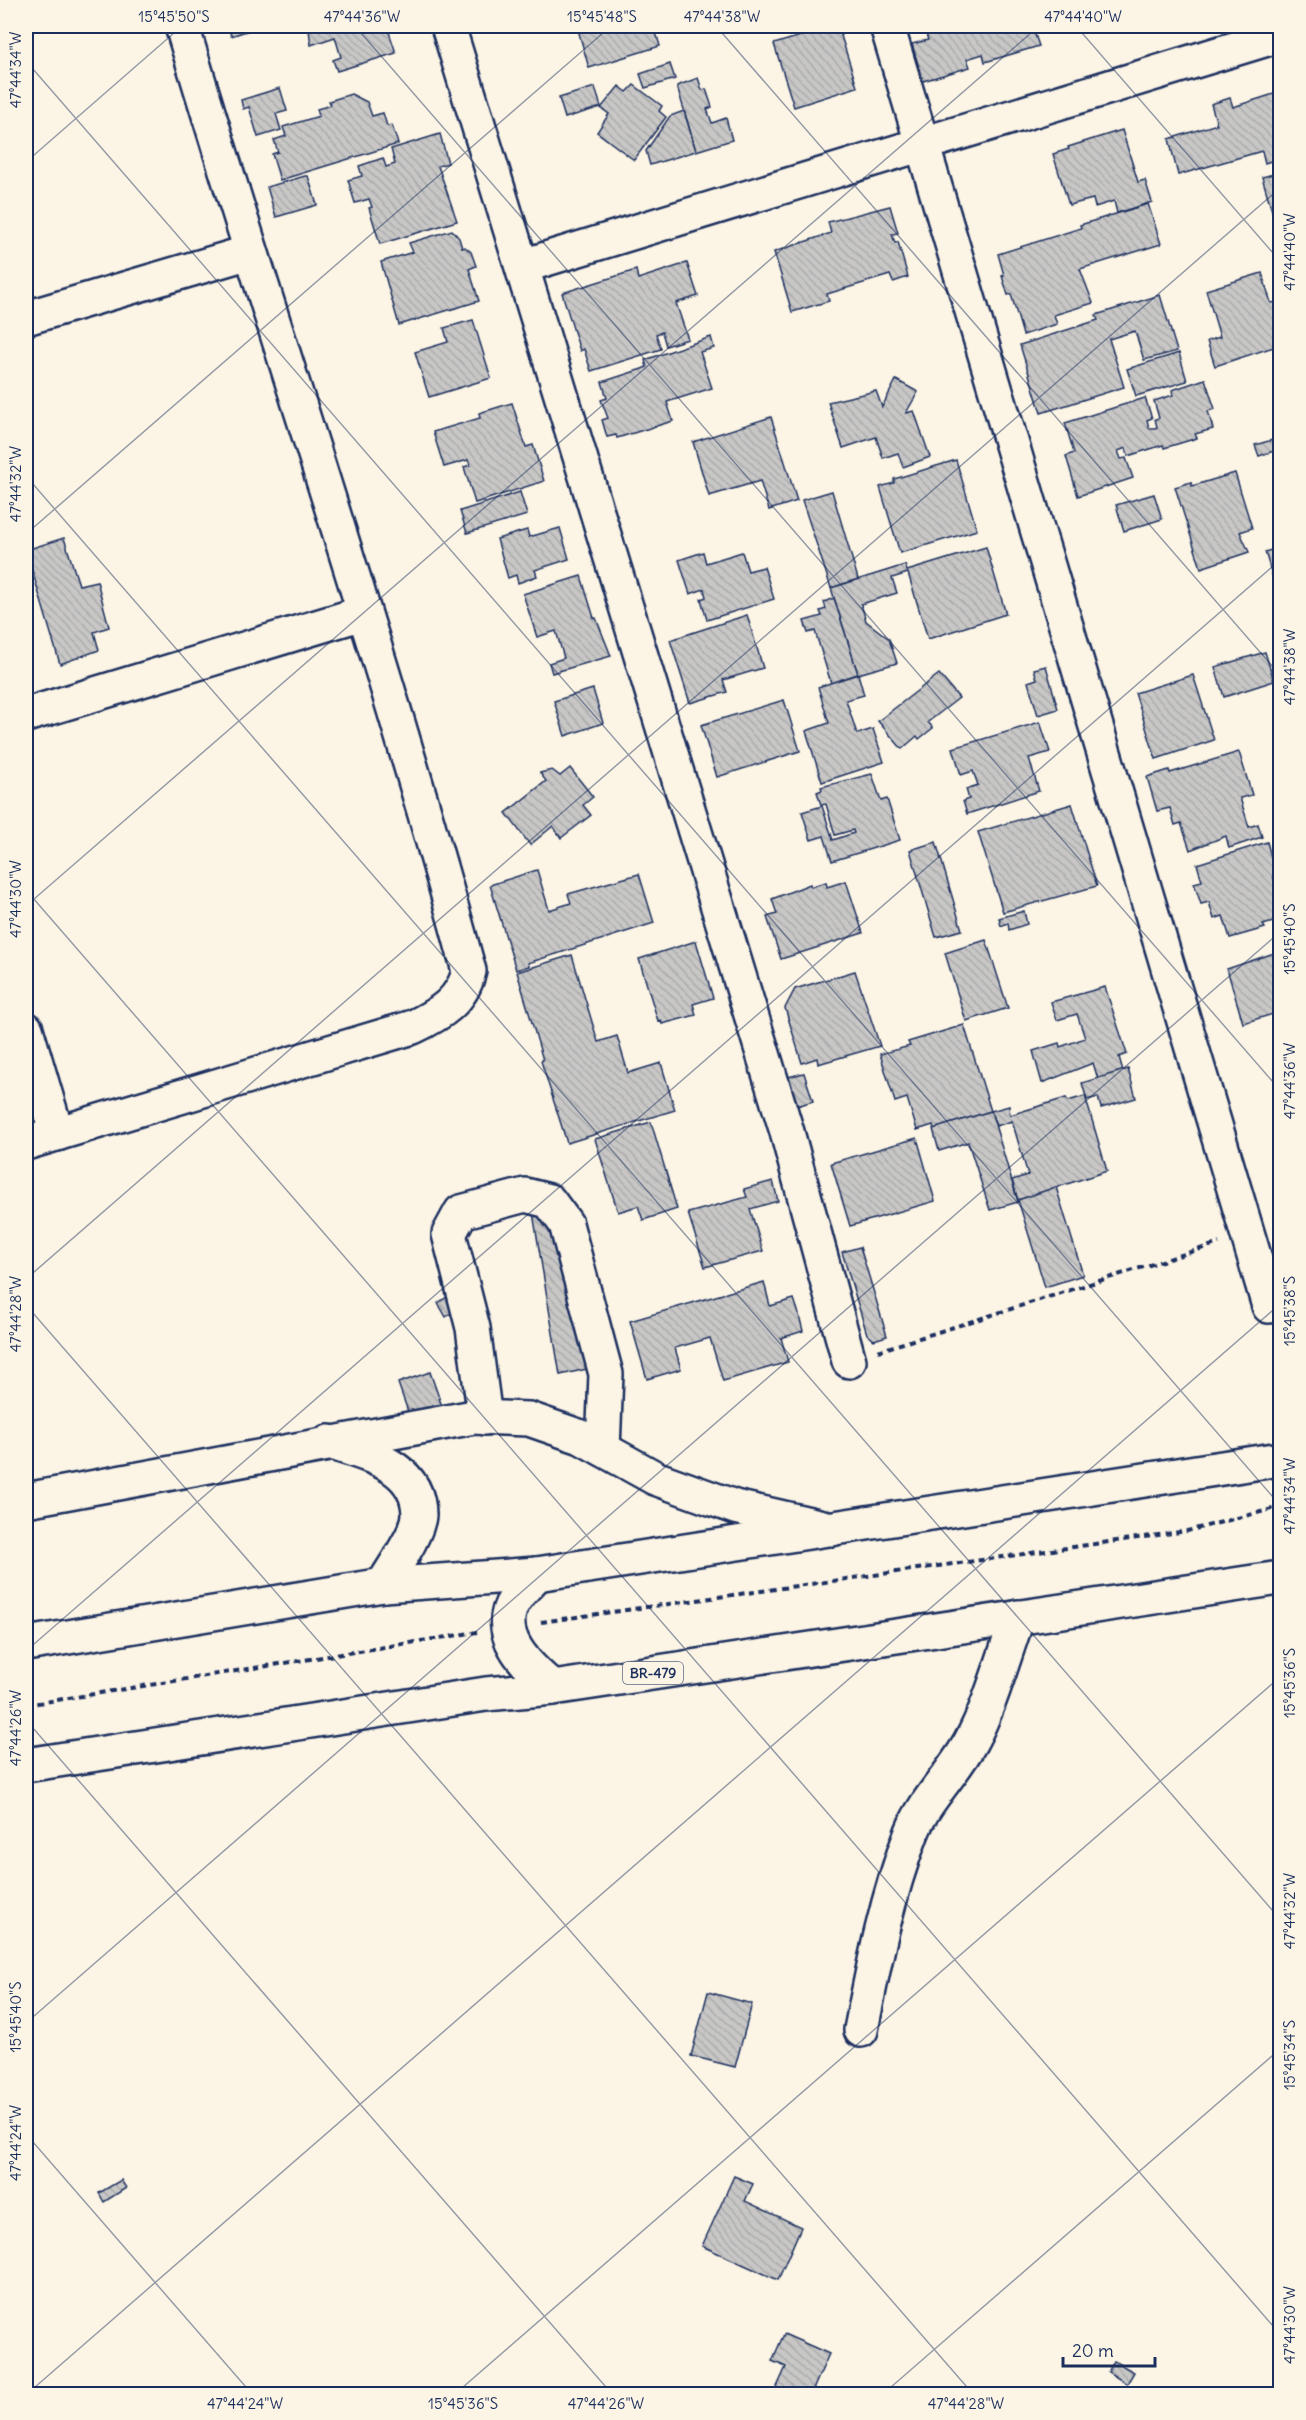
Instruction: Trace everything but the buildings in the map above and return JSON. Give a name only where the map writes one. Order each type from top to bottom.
[{"type":"street","points":[[26,1143],[413,1027],[445,1010],[466,984],[469,971],[430,828],[250,252],[182,26]]},
{"type":"street","points":[[448,26],[524,266],[787,1132],[849,1361]]},
{"type":"street","points":[[887,26],[1269,1306]]},
{"type":"street","points":[[524,266],[923,142],[1281,35]]},
{"type":"street","points":[[26,318],[250,252]]},
{"type":"street","points":[[26,715],[363,613]]},
{"type":"street","points":[[26,1029],[57,1134]]},
{"type":"street","points":[[485,1418],[473,1328],[449,1234],[461,1212],[525,1195],[549,1201],[566,1224],[606,1374],[603,1449]]},
{"type":"street","points":[[26,1500],[329,1442],[485,1418],[529,1419],[581,1437],[655,1478],[735,1507],[836,1529]]},
{"type":"street","points":[[329,1442],[380,1460],[400,1471],[414,1492],[419,1516],[407,1544],[383,1586]]},
{"type":"street","points":[[26,1644],[383,1586],[537,1574],[1281,1459]]},
{"type":"street","points":[[537,1574],[514,1600],[507,1627],[516,1651],[531,1670],[553,1688]]},
{"type":"street","name":"BR-479","points":[[26,1765],[486,1694],[553,1688],[1281,1578]]},
{"type":"street","points":[[861,2030],[878,1945],[897,1873],[913,1830],[931,1798],[959,1762],[973,1738],[1018,1617]]},
{"type":"path","points":[[849,1361],[1249,1233]]},
{"type":"path","points":[[26,1705],[507,1627],[1187,1531],[1281,1507]]}]
